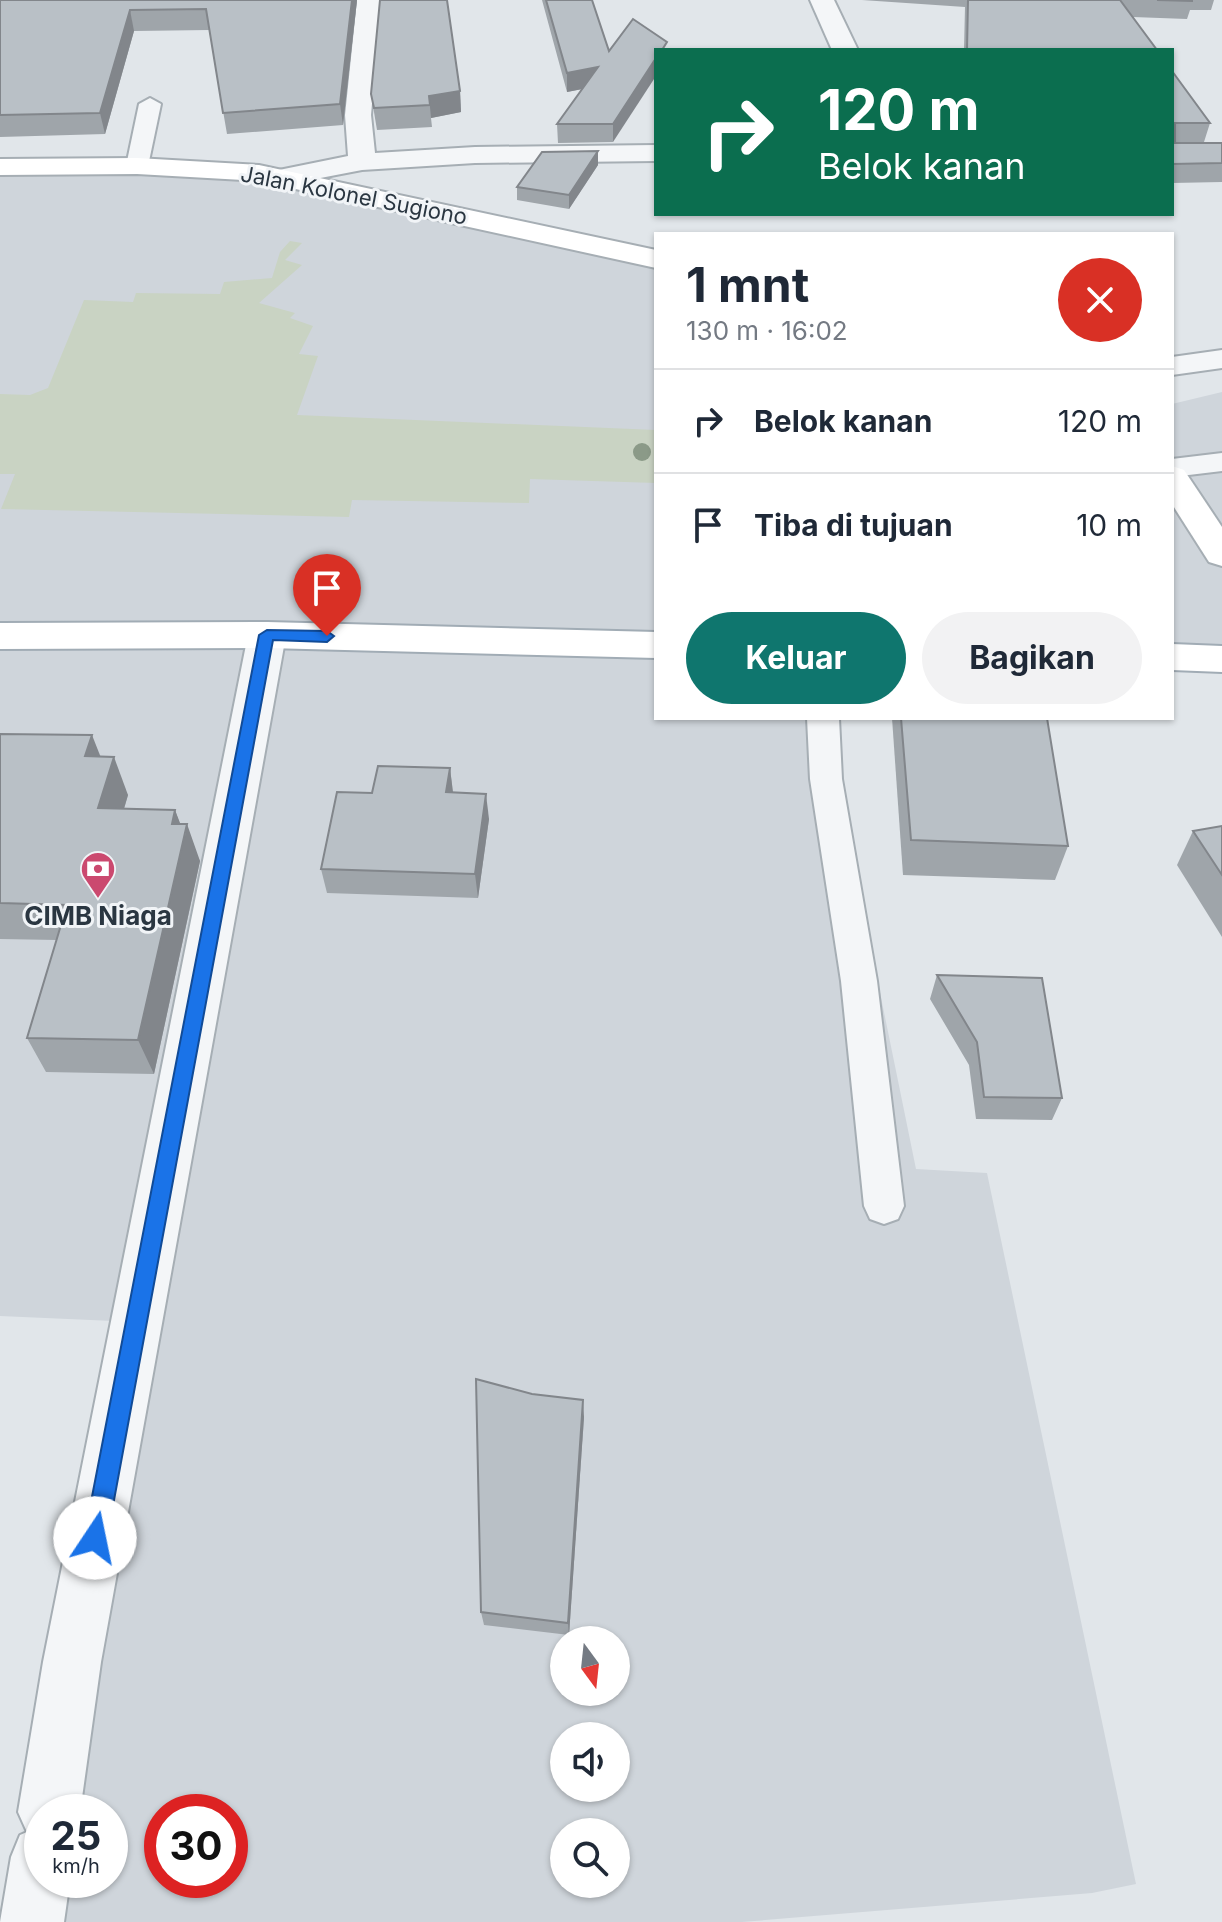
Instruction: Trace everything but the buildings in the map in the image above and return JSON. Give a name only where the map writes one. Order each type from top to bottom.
[{"type":"main road","name":"Jalan Kolonel Sugiono","points":[[0,167],[137,166],[284,177],[654,259]]},
{"type":"main road","points":[[1174,480],[1222,554]]},
{"type":"main road","points":[[0,636],[267,635],[654,645]]},
{"type":"main road","points":[[1174,657],[1222,659]]},
{"type":"street","points":[[362,162],[358,115],[369,0]]},
{"type":"street","points":[[822,0],[844,48]]},
{"type":"street","points":[[284,177],[362,162],[475,155],[654,153]]},
{"type":"street","points":[[1174,366],[1222,359]]},
{"type":"street","points":[[52,1794],[72,1662],[267,635]]},
{"type":"street","points":[[32,1922],[36,1898]]},
{"type":"lane","points":[[137,166],[150,104]]},
{"type":"lane","points":[[1174,468],[1222,462]]},
{"type":"lane","points":[[823,720],[826,779],[859,981],[884,1206]]},
{"type":"shaded area","points":[[0,167],[306,181],[654,259],[654,720],[824,720],[916,1169],[987,1173],[1136,1884],[1092,1893],[742,1922],[32,1922],[38,1898],[128,1898],[128,1794],[52,1794],[136,1322],[0,1316]]},
{"type":"shaded area","points":[[1222,392],[1222,659],[1174,657],[1174,404]]},
{"type":"green space","points":[[290,241],[302,243],[285,260],[302,265],[259,303],[295,313],[290,318],[313,326],[299,354],[318,356],[297,415],[654,430],[654,483],[530,479],[529,503],[352,500],[349,517],[1,509],[15,474],[0,474],[0,394],[30,395],[48,388],[84,300],[133,302],[136,293],[220,294],[224,282],[272,278],[280,252]]},
{"type":"place","name":"CIMB Niaga","points":[[98,900]]},
{"type":"route","points":[[95,1538],[267,635],[327,636]]}]
